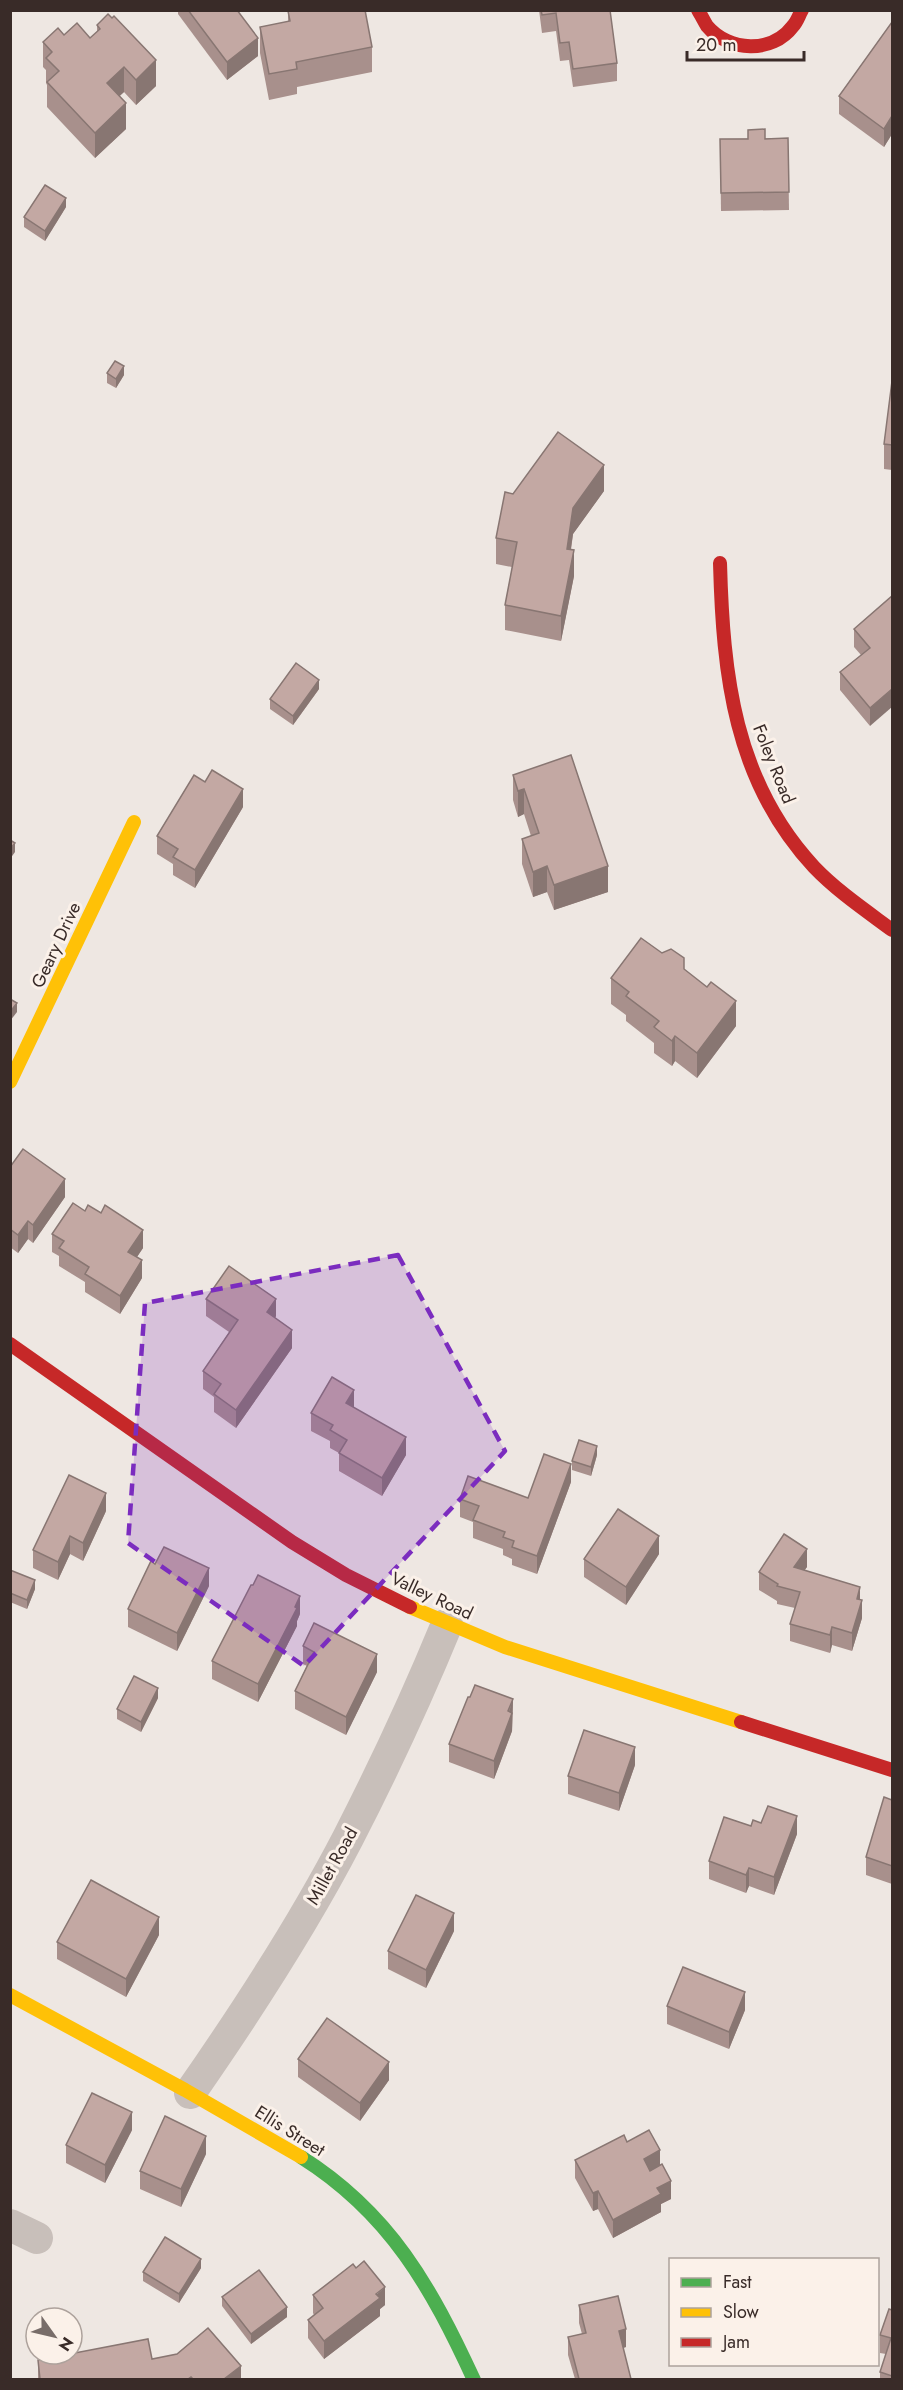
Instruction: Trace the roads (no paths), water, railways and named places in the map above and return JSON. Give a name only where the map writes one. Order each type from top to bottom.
[{"type":"street","points":[[698,10],[705,25],[719,38],[736,46],[746,47],[765,45],[782,37],[795,23],[802,10]]},
{"type":"street","name":"Foley Road","points":[[720,563],[722,631],[727,678],[743,738],[771,812],[813,866],[833,886],[892,930]]},
{"type":"street","name":"Geary Drive","points":[[10,1082],[23,1060],[134,822]]},
{"type":"street","name":"Valley Road","points":[[10,1344],[292,1542],[346,1575],[447,1624],[504,1647],[561,1666],[892,1770]]},
{"type":"street","name":"Millet Road","points":[[190,2093],[244,2015],[347,1840],[394,1746],[447,1624]]},
{"type":"street","name":"Ellis Street","points":[[10,1995],[281,2144],[343,2187],[369,2209],[402,2251],[448,2324],[474,2379]]}]
